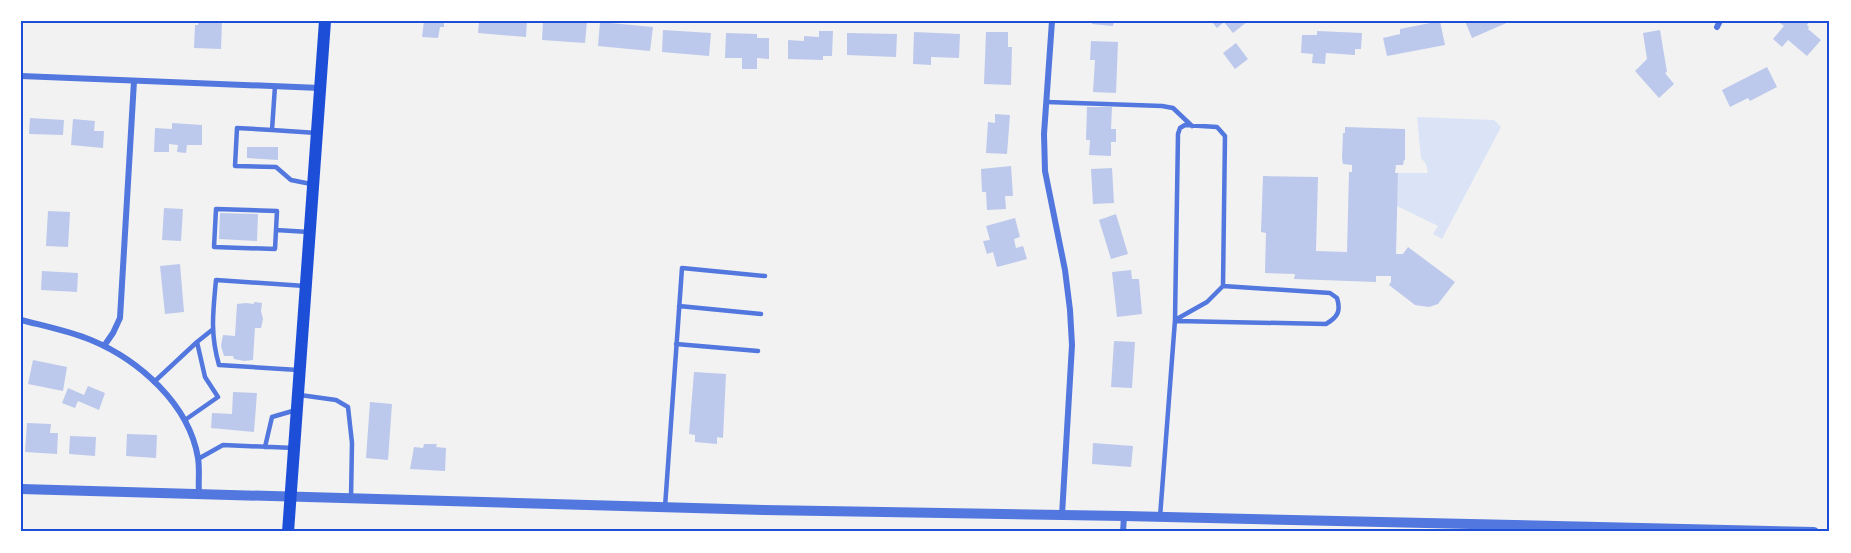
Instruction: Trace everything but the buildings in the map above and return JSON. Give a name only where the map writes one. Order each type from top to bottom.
[{"type":"main road","points":[[288,532],[325,21]]},
{"type":"street","points":[[1052,21],[1044,134],[1046,171],[1065,270],[1072,345],[1062,515]]},
{"type":"street","points":[[21,76],[320,88]]},
{"type":"street","points":[[104,346],[120,318],[134,81]]},
{"type":"street","points":[[21,320],[88,339],[104,346],[135,365],[154,382],[185,420],[193,438],[198,459],[199,495]]},
{"type":"street","points":[[21,489],[764,510],[1814,532]]},
{"type":"street","points":[[1123,532],[1124,516]]},
{"type":"lane","points":[[272,130],[275,86]]},
{"type":"lane","points":[[1047,102],[1161,106],[1173,108],[1191,126]]},
{"type":"lane","points":[[1160,517],[1175,320],[1178,134],[1180,128],[1185,125],[1217,127],[1225,136],[1223,286],[1207,302],[1175,320]]},
{"type":"lane","points":[[313,184],[291,180],[276,167],[235,166],[237,128],[317,133]]},
{"type":"lane","points":[[216,209],[277,212],[276,230],[275,249],[214,247],[216,209]]},
{"type":"lane","points":[[276,230],[309,232]]},
{"type":"lane","points":[[665,507],[682,268],[765,276]]},
{"type":"lane","points":[[299,370],[219,365],[212,330],[216,280],[305,286]]},
{"type":"lane","points":[[1175,320],[1326,324],[1335,319],[1340,308],[1338,298],[1330,293],[1223,286]]},
{"type":"lane","points":[[679,306],[761,314]]},
{"type":"lane","points":[[154,382],[212,330]]},
{"type":"lane","points":[[185,420],[218,397],[205,377],[197,342]]},
{"type":"lane","points":[[676,344],[758,351]]},
{"type":"lane","points":[[297,394],[336,400],[348,407],[352,444],[351,498]]},
{"type":"lane","points":[[265,447],[272,417],[296,410]]},
{"type":"lane","points":[[198,459],[223,445],[294,448]]},
{"type":"shaded area","points":[[1417,117],[1494,120],[1501,127],[1442,239],[1433,234],[1438,226],[1397,206],[1398,173],[1428,173],[1426,164],[1421,158]]}]
